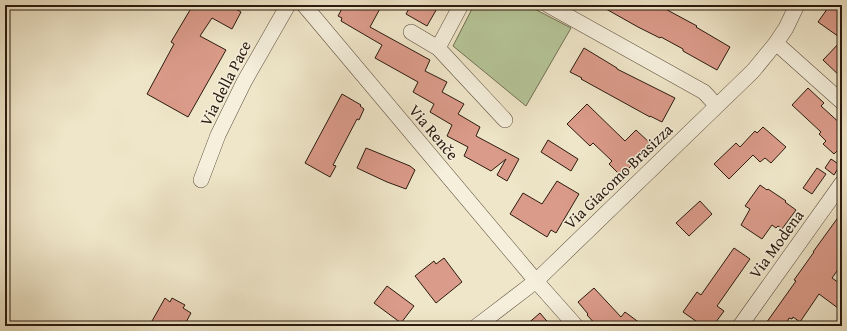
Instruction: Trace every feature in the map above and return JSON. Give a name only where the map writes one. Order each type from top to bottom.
[{"type":"street","name":"Via della Pace","points":[[200,180],[218,135],[244,82],[288,5]]},
{"type":"street","points":[[438,48],[461,5]]},
{"type":"street","points":[[548,5],[704,92],[716,105]]},
{"type":"street","name":"Via Giacomo Brasizza","points":[[477,326],[536,282],[716,105],[753,71],[786,28],[797,5]]},
{"type":"street","name":"Via Renče","points":[[309,7],[536,282],[576,326]]},
{"type":"street","points":[[411,32],[438,48],[505,120]]},
{"type":"street","points":[[776,43],[842,102]]},
{"type":"street","name":"Via Modena","points":[[740,326],[842,183]]},
{"type":"green space","points":[[474,5],[527,5],[571,28],[526,106],[453,46]]},
{"type":"building","points":[[193,5],[229,5],[241,12],[232,29],[212,18],[200,36],[226,50],[188,117],[147,94],[174,44],[171,42]]},
{"type":"building","points":[[344,5],[382,5],[370,27],[430,60],[425,71],[447,82],[442,92],[464,104],[458,114],[480,127],[476,136],[519,159],[507,181],[497,175],[506,159],[491,171],[464,156],[468,147],[447,136],[452,125],[430,112],[434,104],[413,92],[418,82],[375,58],[382,45],[341,21],[342,18],[338,16]]},
{"type":"building","points":[[411,5],[439,5],[427,26],[406,14]]},
{"type":"building","points":[[599,5],[658,5],[697,26],[696,27],[730,47],[717,70],[683,51],[683,49],[638,27]]},
{"type":"building","points":[[830,5],[842,5],[842,39],[818,22]]},
{"type":"building","points":[[842,40],[842,78],[823,60]]},
{"type":"building","points":[[584,48],[617,69],[675,98],[662,122],[650,117],[570,72]]},
{"type":"building","points":[[808,88],[824,103],[821,106],[842,125],[842,146],[834,154],[823,144],[826,141],[819,134],[821,132],[792,105]]},
{"type":"building","points":[[342,94],[361,105],[360,106],[364,109],[359,120],[357,119],[333,165],[336,166],[330,177],[305,163]]},
{"type":"building","points":[[587,104],[625,141],[636,130],[651,144],[621,176],[609,164],[612,161],[593,143],[590,146],[567,124]]},
{"type":"building","points":[[763,127],[786,147],[771,163],[765,158],[760,162],[753,155],[729,179],[714,164],[736,143],[740,147],[755,131],[757,133]]},
{"type":"building","points":[[548,140],[578,159],[571,171],[541,152]]},
{"type":"building","points":[[366,148],[410,166],[415,170],[406,189],[357,168]]},
{"type":"building","points":[[831,159],[840,165],[834,175],[825,168]]},
{"type":"building","points":[[817,168],[826,174],[812,194],[803,188]]},
{"type":"building","points":[[557,181],[579,194],[556,233],[551,230],[547,237],[510,214],[523,193],[542,204]]},
{"type":"building","points":[[760,185],[786,201],[785,202],[796,210],[782,229],[778,226],[776,228],[772,225],[762,239],[741,225],[750,209],[745,206]]},
{"type":"building","points":[[700,201],[712,214],[689,236],[676,223]]},
{"type":"building","points":[[842,212],[842,264],[832,278],[842,285],[842,311],[819,294],[800,322],[793,317],[792,319],[789,318],[785,326],[764,326],[796,281],[794,280],[813,252]]},
{"type":"building","points":[[734,248],[750,259],[717,306],[724,311],[713,326],[703,326],[683,312],[697,292],[701,295]]},
{"type":"building","points":[[444,258],[462,282],[436,303],[415,276],[434,261],[436,264]]},
{"type":"building","points":[[387,286],[414,306],[401,323],[374,303]]},
{"type":"building","points":[[594,288],[621,317],[625,312],[644,326],[597,326],[578,302]]},
{"type":"building","points":[[165,298],[170,302],[172,298],[185,305],[183,308],[191,313],[185,324],[180,321],[178,326],[160,326],[152,321]]},
{"type":"building","points":[[540,313],[551,326],[525,326]]}]
